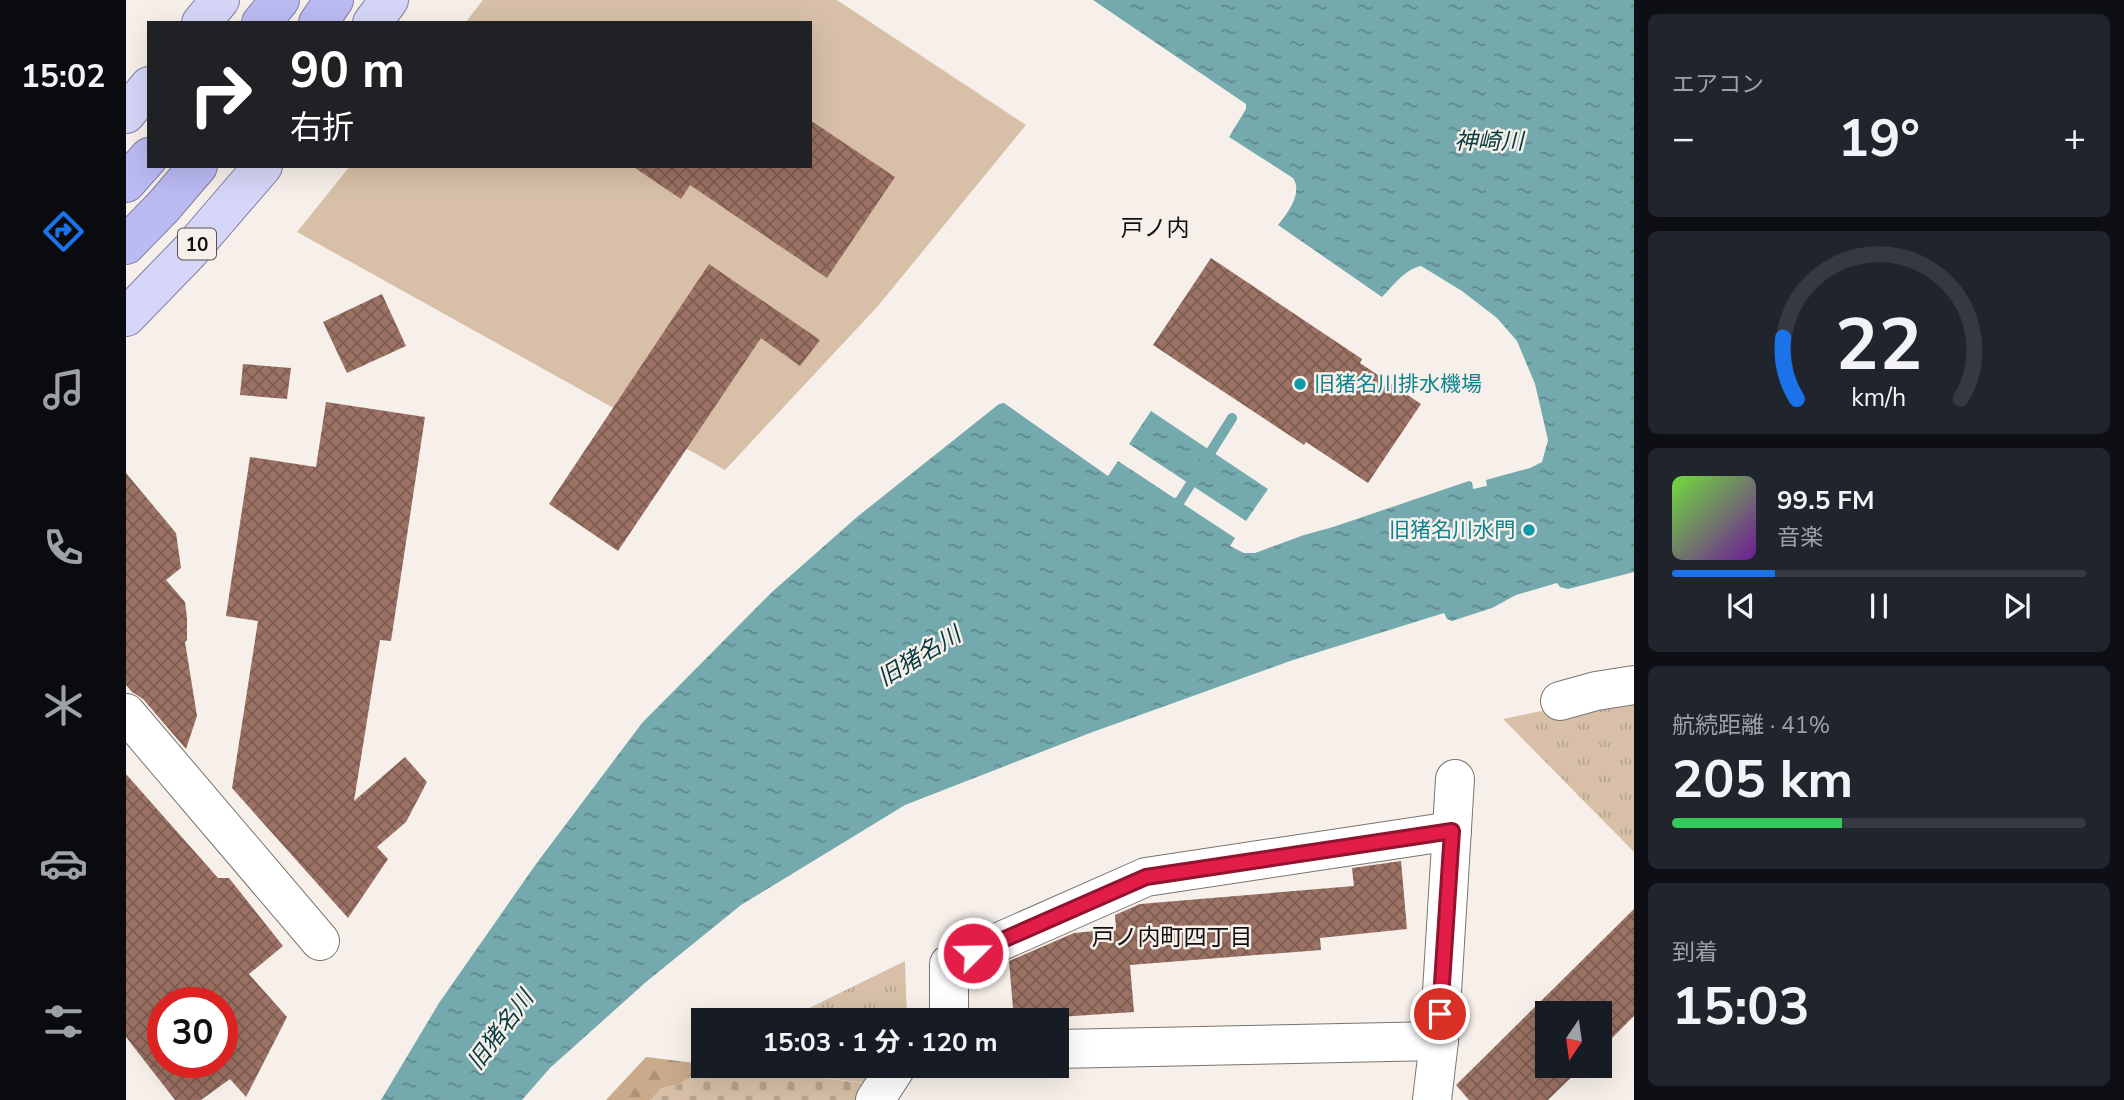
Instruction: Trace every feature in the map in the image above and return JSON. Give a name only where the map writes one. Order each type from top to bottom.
[{"type":"highway","points":[[263,21],[280,0]]},
{"type":"highway","points":[[319,21],[334,0]]},
{"type":"highway","points":[[126,183],[147,159]]},
{"type":"highway","points":[[126,245],[196,168]]},
{"type":"main road","points":[[203,21],[220,0]]},
{"type":"main road","points":[[373,21],[389,0]]},
{"type":"main road","points":[[126,114],[147,88]]},
{"type":"main road","name":"10","points":[[126,317],[190,251],[261,168]]},
{"type":"street","points":[[1560,701],[1595,691],[1634,685]]},
{"type":"street","points":[[126,713],[320,941]]},
{"type":"street","points":[[1432,1100],[1439,1041],[1455,779]]},
{"type":"street","points":[[949,1008],[949,964],[1146,877],[1452,831]]},
{"type":"street","points":[[1069,1049],[1439,1041]]},
{"type":"street","points":[[875,1100],[889,1078]]},
{"type":"green space","points":[[483,0],[837,0],[1026,125],[878,306],[725,470],[297,232],[348,168],[812,168],[812,21],[467,21]]},
{"type":"green space","points":[[1634,703],[1634,852],[1503,719],[1541,711],[1556,713]]},
{"type":"green space","points":[[905,961],[907,1008],[809,1008]]},
{"type":"green space","points":[[646,1057],[691,1063],[691,1076],[680,1084],[662,1088],[651,1100],[606,1100]]},
{"type":"green space","points":[[691,1076],[822,1078],[872,1084],[868,1100],[651,1100],[662,1088],[680,1084]]},
{"type":"green space","points":[[824,1078],[871,1078],[868,1083]]},
{"type":"water","points":[[1093,0],[1634,0],[1634,572],[1568,589],[1557,583],[1516,595],[1492,608],[1452,621],[1447,619],[1444,613],[1293,660],[1090,733],[905,805],[741,905],[646,982],[550,1068],[522,1100],[381,1100],[439,1003],[536,864],[642,723],[772,592],[857,517],[999,404],[1004,403],[1108,476],[1118,461],[1235,538],[1230,546],[1244,553],[1255,553],[1469,481],[1472,482],[1473,489],[1487,486],[1486,480],[1542,462],[1548,440],[1535,384],[1517,341],[1497,318],[1462,291],[1421,266],[1405,274],[1382,297],[1278,225],[1293,203],[1296,184],[1293,178],[1229,137],[1246,109],[1246,104]]},
{"type":"water","points":[[1151,411],[1268,489],[1246,521],[1129,444]]},
{"type":"building","points":[[812,121],[895,177],[827,278],[690,185],[681,199],[635,168],[812,168]]},
{"type":"building","name":"旧猪名川排水機場","points":[[1211,258],[1362,359],[1360,363],[1421,404],[1368,483],[1306,442],[1304,445],[1153,345]]},
{"type":"building","points":[[709,264],[820,340],[800,366],[761,338],[618,551],[549,504]]},
{"type":"building","points":[[382,294],[406,346],[347,373],[323,322]]},
{"type":"building","points":[[243,364],[291,368],[287,399],[240,395]]},
{"type":"building","points":[[326,402],[425,417],[391,641],[380,640],[354,801],[405,757],[427,782],[406,822],[377,847],[388,859],[348,918],[232,788],[258,621],[226,616],[250,457],[316,467]]},
{"type":"building","points":[[126,473],[176,533],[181,568],[166,580],[185,602],[185,642],[197,716],[186,749],[143,699],[126,685]]},
{"type":"building","points":[[126,774],[218,878],[229,878],[283,946],[249,974],[287,1017],[246,1097],[230,1079],[201,1100],[175,1100],[158,1078],[238,1078],[238,987],[147,987],[147,1064],[126,1037]]},
{"type":"building","points":[[1401,861],[1407,929],[1320,938],[1321,950],[1130,965],[1134,1012],[1069,1016],[1069,1008],[1013,1008],[1009,961],[1074,933],[1116,929],[1115,915],[1140,904],[1354,886],[1352,868]]},
{"type":"building","points":[[1634,909],[1634,1016],[1612,1038],[1612,1001],[1541,1001]]},
{"type":"building","points":[[1535,1007],[1535,1078],[1571,1078],[1548,1100],[1469,1100],[1456,1085]]},
{"type":"waterway","points":[[1169,507],[1180,501],[1232,418]]},
{"type":"place","name":"旧猪名川排水機場","points":[[1300,384]]},
{"type":"place","name":"旧猪名川水門","points":[[1529,530]]},
{"type":"district","name":"戸ノ内","points":[[1155,228]]},
{"type":"district","name":"戸ノ内町四丁目","points":[[1172,937]]},
{"type":"route","points":[[973,953],[1146,877],[1452,831],[1440,1014]]},
{"type":"water label","name":"神崎川","points":[[1489,141]]},
{"type":"water label","name":"旧猪名川","points":[[919,656]]},
{"type":"water label","name":"旧猪名川","points":[[500,1030]]}]
